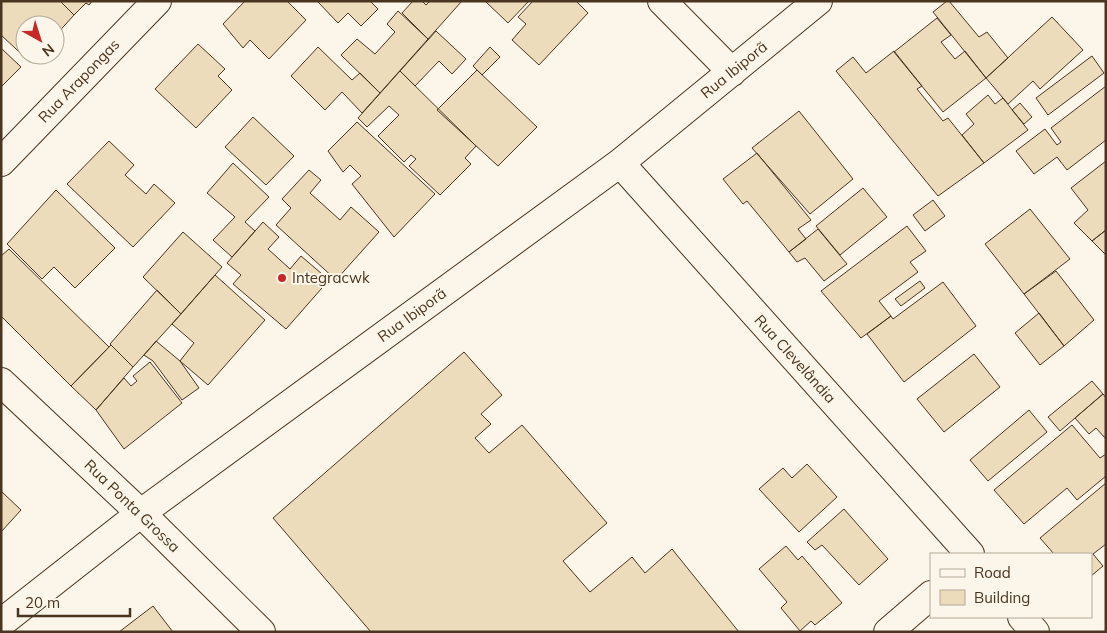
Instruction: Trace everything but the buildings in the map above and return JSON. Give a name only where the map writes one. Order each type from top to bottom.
[{"type":"street","name":"Rua Arapongas","points":[[1,162],[157,1]]},
{"type":"street","points":[[662,1],[732,72]]},
{"type":"street","name":"Rua Ibiporã","points":[[1,623],[141,514],[620,163],[818,1]]},
{"type":"street","name":"Rua Clevelândia","points":[[620,163],[969,553]]},
{"type":"street","name":"Rua Ponta Grossa","points":[[1,382],[141,514],[261,632]]},
{"type":"street","points":[[888,632],[930,596]]},
{"type":"street","points":[[1023,618],[1035,632]]},
{"type":"place","name":"Integracwk","points":[[282,278]]}]
